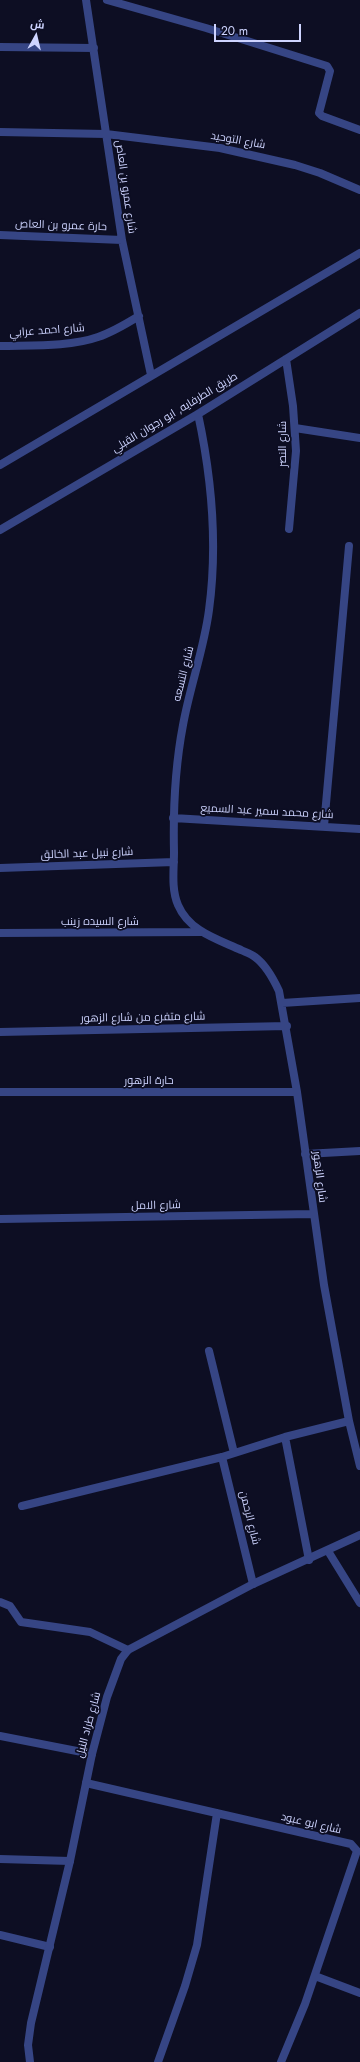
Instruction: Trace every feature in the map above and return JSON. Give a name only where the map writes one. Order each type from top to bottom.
[{"type":"street","name":"شارع عمرو بن العاص","points":[[86,0],[122,240],[151,375]]},
{"type":"street","points":[[107,0],[206,28],[327,66],[330,71],[319,113],[322,116],[360,129]]},
{"type":"street","points":[[0,47],[94,48]]},
{"type":"street","name":"شارع التوحيد","points":[[0,132],[106,134],[220,148],[270,158],[320,173],[360,190]]},
{"type":"street","name":"حارة عمرو بن العاص","points":[[0,235],[122,240]]},
{"type":"street","points":[[0,465],[360,253]]},
{"type":"street","name":"طريق الطرفايه, ابو رجوان القبلي","points":[[0,530],[198,414],[360,313]]},
{"type":"street","name":"شارع احمد عرابي","points":[[0,346],[84,341],[115,331],[139,316]]},
{"type":"street","name":"شارع النصر","points":[[286,359],[291,383],[296,451],[289,529]]},
{"type":"street","name":"شارع التسعه","points":[[198,414],[212,492],[214,532],[213,571],[207,618],[177,758],[173,818],[174,894],[178,905],[192,925],[201,932]]},
{"type":"street","points":[[295,428],[360,438]]},
{"type":"street","points":[[324,826],[350,546]]},
{"type":"street","name":"شارع محمد سمير عبد السميع","points":[[173,818],[360,829]]},
{"type":"street","name":"شارع نبيل عبد الخالق","points":[[0,868],[174,862]]},
{"type":"street","name":"شارع السيده زينب","points":[[0,933],[201,932]]},
{"type":"street","name":"شارع الزهور","points":[[201,932],[255,956],[273,978],[282,1003],[297,1092],[313,1214],[349,1421],[360,1466]]},
{"type":"street","points":[[282,1003],[360,998]]},
{"type":"street","name":"شارع متفرع من شارع الزهور","points":[[0,1032],[287,1026]]},
{"type":"street","name":"حارة الزهور","points":[[0,1092],[297,1092]]},
{"type":"street","points":[[305,1154],[360,1151]]},
{"type":"street","name":"شارع الامل","points":[[0,1219],[313,1214]]},
{"type":"street","points":[[210,1352],[234,1453]]},
{"type":"street","points":[[22,1506],[222,1457],[286,1437],[349,1421]]},
{"type":"street","points":[[286,1437],[309,1560]]},
{"type":"street","name":"شارع الرحمن","points":[[222,1457],[253,1584]]},
{"type":"street","points":[[0,1602],[10,1606],[21,1622],[90,1632],[128,1650],[253,1584],[309,1560],[360,1535]]},
{"type":"street","points":[[328,1551],[360,1603]]},
{"type":"street","name":"شارع طراد النيل","points":[[30,2062],[28,2045],[31,2023],[70,1861],[92,1754],[107,1697],[121,1659],[128,1650]]},
{"type":"street","points":[[0,1736],[92,1754]]},
{"type":"street","name":"شارع ابو عبود","points":[[86,1783],[351,1844],[357,1850],[315,1976],[282,2062]]},
{"type":"street","points":[[158,2062],[185,1986],[197,1945],[217,1813]]},
{"type":"street","points":[[0,1859],[70,1861]]},
{"type":"street","points":[[0,1935],[50,1947]]},
{"type":"street","points":[[315,1976],[360,1993]]}]
